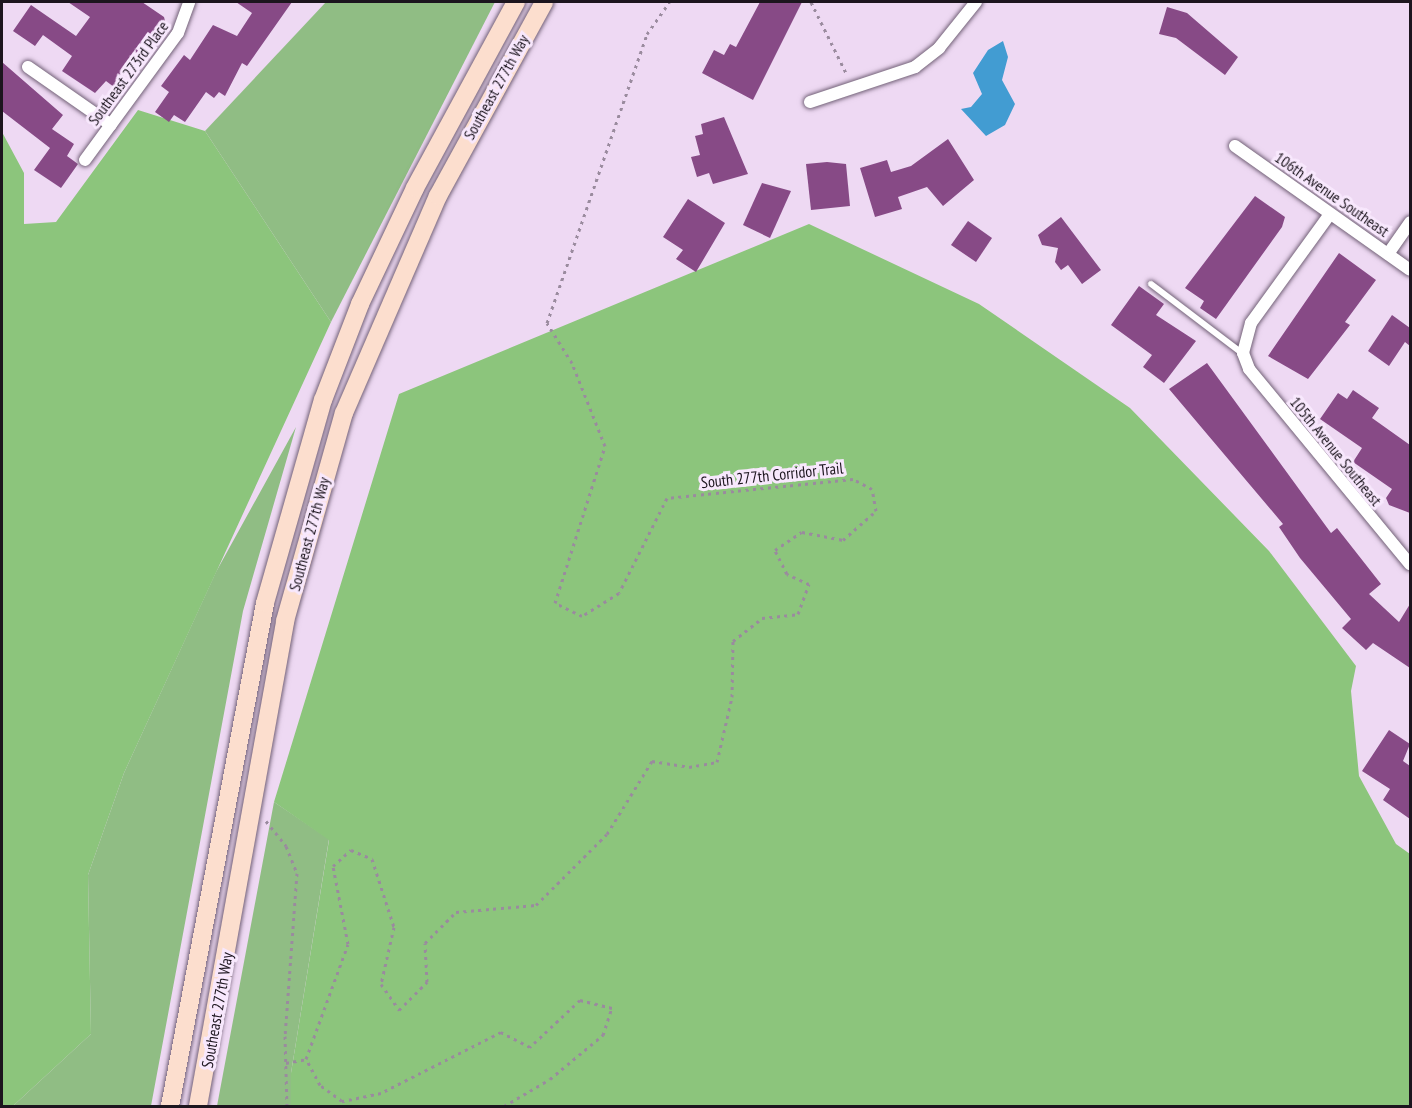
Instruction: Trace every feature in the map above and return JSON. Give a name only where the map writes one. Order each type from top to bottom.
[{"type":"main road","name":"Southeast 277th Way","points":[[170,1107],[265,603],[297,485],[360,304],[415,188],[516,2]]},
{"type":"main road","name":"Southeast 277th Way","points":[[198,1107],[285,621],[344,413],[438,196],[544,2]]},
{"type":"street","name":"Southeast 273rd Place","points":[[85,160],[178,33],[189,2]]},
{"type":"street","points":[[810,102],[854,90],[915,67],[939,48],[976,2]]},
{"type":"street","points":[[28,67],[111,126]]},
{"type":"street","name":"106th Avenue Southeast","points":[[1235,146],[1410,270]]},
{"type":"street","points":[[1243,353],[1251,323],[1330,214]]},
{"type":"street","points":[[1388,254],[1410,222]]},
{"type":"street","name":"105th Avenue Southeast","points":[[1243,353],[1257,378],[1410,564]]},
{"type":"lane","points":[[1151,284],[1243,353]]},
{"type":"path","name":"South 277th Corridor Trail","points":[[306,1059],[348,944],[333,866],[351,850],[372,859],[394,927],[381,984],[399,1010],[427,982],[425,943],[456,912],[536,905],[607,834],[652,761],[689,767],[717,762],[732,697],[733,641],[762,618],[798,614],[809,584],[787,574],[775,550],[802,532],[843,540],[876,511],[872,489],[853,479],[667,498],[619,593],[582,615],[555,603],[605,446],[572,363],[547,323],[647,34],[669,2]]},
{"type":"path","points":[[811,2],[854,90]]},
{"type":"path","points":[[253,805],[286,846],[297,873],[286,1062],[287,1107]]},
{"type":"path","points":[[286,1062],[306,1059],[320,1085],[342,1101],[381,1093],[501,1032],[530,1047],[580,1000],[612,1008],[603,1035],[550,1079],[504,1107]]},
{"type":"green space","points":[[326,2],[495,2],[331,322],[205,131]]},
{"type":"green space","points":[[138,110],[205,131],[331,322],[124,773],[88,875],[91,1034],[13,1106],[2,1106],[2,132],[24,173],[24,224],[56,222]]},
{"type":"green space","points":[[809,224],[979,304],[1130,408],[1269,551],[1356,666],[1351,691],[1359,776],[1396,844],[1410,854],[1410,1106],[291,1106],[291,1073],[329,840],[274,802],[399,394]]},
{"type":"green space","points":[[296,427],[243,611],[151,1106],[13,1106],[91,1034],[88,875],[124,773],[216,572]]},
{"type":"green space","points":[[274,802],[329,839],[291,1073],[291,1106],[217,1106]]},
{"type":"water","points":[[1003,41],[1008,57],[1002,80],[1015,104],[1005,125],[986,136],[961,109],[971,107],[982,94],[973,73],[988,50]]},
{"type":"building","points":[[68,2],[142,2],[164,17],[166,25],[114,87],[106,81],[95,93],[62,71],[72,56],[43,35],[35,46],[13,31],[31,5],[76,36],[90,17]]},
{"type":"building","points":[[236,2],[292,2],[247,66],[242,63],[225,96],[219,92],[214,98],[206,92],[185,122],[174,115],[169,122],[155,112],[169,92],[161,86],[184,55],[190,60],[213,25],[237,36],[252,13]]},
{"type":"building","points":[[760,2],[802,2],[753,100],[702,73],[714,50],[724,55],[730,44],[736,47]]},
{"type":"building","points":[[1167,7],[1187,13],[1238,57],[1225,75],[1176,38],[1159,34]]},
{"type":"building","points":[[2,62],[63,115],[52,129],[74,144],[67,156],[78,164],[61,188],[34,170],[50,148],[2,111]]},
{"type":"building","points":[[724,117],[748,174],[713,184],[709,173],[697,177],[691,157],[700,155],[695,136],[703,134],[701,124]]},
{"type":"building","points":[[948,139],[974,180],[943,206],[927,187],[898,197],[902,209],[875,217],[860,168],[887,160],[891,172],[911,166]]},
{"type":"building","points":[[827,162],[846,164],[850,206],[811,210],[806,164]]},
{"type":"building","points":[[762,183],[791,191],[770,238],[743,225]]},
{"type":"building","points":[[1255,196],[1285,217],[1282,227],[1216,319],[1200,308],[1204,301],[1185,288]]},
{"type":"building","points":[[688,199],[725,223],[696,272],[676,259],[683,250],[663,237]]},
{"type":"building","points":[[1061,217],[1101,270],[1082,284],[1068,265],[1061,270],[1055,262],[1058,248],[1042,245],[1038,235]]},
{"type":"building","points":[[968,221],[992,238],[976,262],[951,245]]},
{"type":"building","points":[[1339,253],[1376,280],[1345,322],[1350,325],[1308,379],[1268,356]]},
{"type":"building","points":[[1139,286],[1164,304],[1156,315],[1196,341],[1164,383],[1143,367],[1152,355],[1111,325]]},
{"type":"building","points":[[1392,315],[1410,328],[1410,346],[1405,342],[1389,366],[1368,351]]},
{"type":"building","points":[[1207,363],[1331,533],[1337,528],[1381,584],[1369,594],[1399,622],[1410,604],[1410,668],[1373,643],[1366,650],[1342,628],[1351,619],[1300,558],[1279,527],[1283,524],[1169,389]]},
{"type":"building","points":[[1353,390],[1379,408],[1372,418],[1410,445],[1410,513],[1389,505],[1386,498],[1392,489],[1353,462],[1362,448],[1320,419],[1338,393],[1347,399]]},
{"type":"building","points":[[1389,730],[1410,744],[1403,761],[1410,766],[1410,819],[1383,800],[1390,789],[1362,771]]}]
